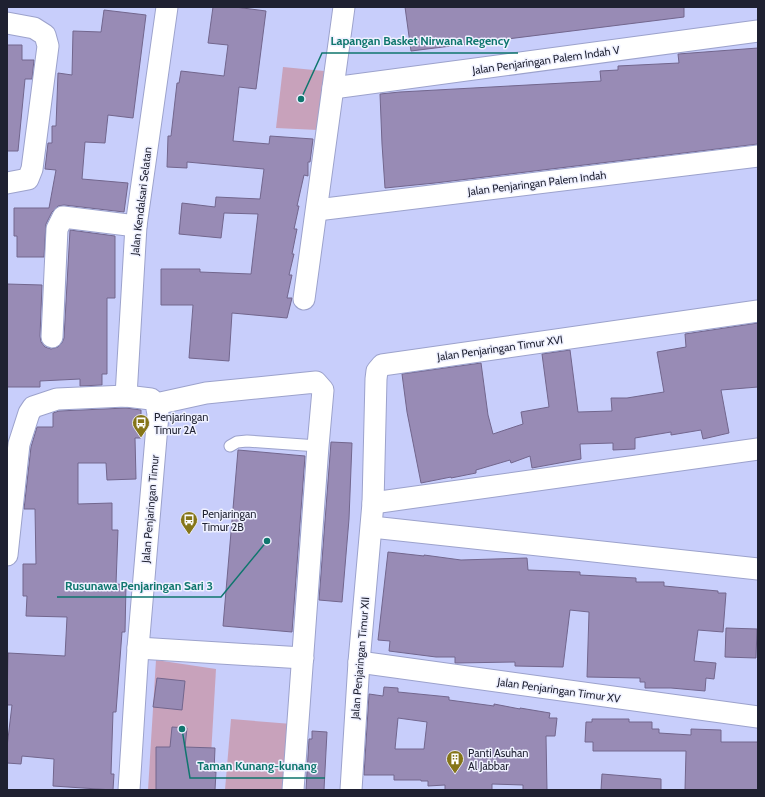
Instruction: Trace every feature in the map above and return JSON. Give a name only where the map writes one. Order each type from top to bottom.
[{"type":"street","name":"Jalan Kendalsari Selatan","points":[[126,396],[136,226],[167,7]]},
{"type":"street","points":[[304,299],[344,7]]},
{"type":"street","points":[[7,183],[28,179],[32,169],[48,46],[45,35],[34,28],[8,18]]},
{"type":"street","name":"Jalan Penjaringan Palem Indah V","points":[[333,88],[758,31]]},
{"type":"street","name":"Jalan Penjaringan Palem Indah","points":[[317,210],[758,156]]},
{"type":"street","points":[[52,337],[57,229],[63,217],[136,226]]},
{"type":"street","name":"Jalan Penjaringan Timur XVI","points":[[372,526],[376,379],[377,371],[382,365],[758,311]]},
{"type":"street","points":[[7,555],[19,444],[29,412],[33,407],[57,399],[126,396],[151,399],[156,404],[206,393],[316,382],[323,390],[293,790]]},
{"type":"street","name":"Jalan Penjaringan Timur","points":[[129,790],[138,648],[158,414],[156,404]]},
{"type":"street","points":[[373,503],[758,449]]},
{"type":"street","points":[[372,526],[758,569]]},
{"type":"street","name":"Jalan Penjaringan Timur XII","points":[[351,790],[359,662],[372,526]]},
{"type":"street","points":[[138,648],[304,658]]},
{"type":"street","name":"Jalan Penjaringan Timur XV","points":[[359,662],[758,717]]},
{"type":"lane","points":[[230,446],[237,442],[247,441],[318,446]]},
{"type":"shaded area","points":[[283,67],[324,71],[318,130],[276,128]]},
{"type":"shaded area","points":[[156,660],[216,669],[209,790],[148,790]]},
{"type":"shaded area","points":[[231,719],[292,724],[286,790],[225,790]]},
{"type":"building","points":[[213,7],[235,7],[266,11],[256,89],[239,87],[233,141],[269,144],[270,136],[313,139],[310,162],[308,162],[308,176],[304,175],[297,206],[299,206],[294,229],[297,229],[292,254],[294,254],[289,275],[292,275],[287,298],[292,298],[287,318],[232,313],[229,361],[189,358],[193,305],[161,305],[161,269],[200,269],[200,272],[251,274],[258,214],[224,213],[221,238],[179,234],[182,203],[215,207],[216,197],[260,199],[264,169],[187,162],[187,168],[167,167],[168,136],[171,136],[177,83],[179,83],[181,71],[224,76],[228,45],[208,43]]},
{"type":"building","points":[[405,7],[684,7],[684,17],[411,51]]},
{"type":"building","points":[[104,10],[146,15],[133,118],[108,115],[105,143],[85,142],[82,179],[128,183],[124,212],[64,205],[58,206],[52,212],[46,224],[44,257],[17,257],[17,236],[14,236],[14,208],[49,208],[56,170],[45,169],[48,143],[52,143],[52,126],[56,126],[58,73],[72,75],[73,31],[101,32]]},
{"type":"building","points":[[7,45],[22,45],[22,60],[34,60],[32,79],[25,79],[18,151],[7,151]]},
{"type":"building","points":[[758,48],[758,144],[385,188],[380,94],[601,81],[600,71],[618,70],[618,66],[679,63],[678,54]]},
{"type":"building","points":[[70,230],[115,236],[115,298],[107,298],[107,374],[102,374],[102,385],[80,386],[80,379],[40,381],[40,387],[7,387],[7,284],[42,285],[41,342],[45,347],[51,349],[58,347],[64,338]]},
{"type":"building","points":[[758,323],[758,387],[721,390],[729,433],[703,439],[701,430],[671,435],[671,432],[635,438],[635,449],[613,450],[613,443],[580,444],[581,459],[532,468],[530,456],[511,463],[510,460],[476,470],[476,473],[421,483],[407,412],[402,374],[481,363],[488,415],[493,434],[523,424],[521,412],[549,407],[542,354],[570,350],[578,412],[612,411],[611,398],[627,398],[664,392],[657,352],[686,347],[685,334]]},
{"type":"building","points":[[126,408],[141,410],[141,438],[135,438],[136,479],[107,480],[106,463],[78,463],[78,504],[112,503],[112,530],[118,530],[116,584],[126,585],[125,632],[122,632],[116,712],[113,712],[111,774],[114,774],[113,790],[53,786],[54,759],[22,756],[21,764],[7,763],[7,747],[12,705],[7,705],[8,653],[65,656],[67,617],[26,616],[27,596],[23,596],[23,564],[36,564],[35,509],[24,509],[31,447],[37,427],[53,427],[53,413],[59,411]]},
{"type":"building","points":[[331,442],[352,443],[349,519],[342,602],[319,600]]},
{"type":"building","points":[[238,450],[305,456],[292,632],[223,626]]},
{"type":"building","points":[[388,552],[461,560],[527,558],[528,570],[580,572],[580,575],[636,578],[636,582],[664,582],[664,586],[726,593],[723,632],[698,630],[694,661],[716,663],[714,679],[706,678],[705,691],[671,688],[645,688],[645,682],[640,682],[640,678],[587,677],[589,612],[570,610],[563,667],[515,666],[515,662],[455,663],[455,657],[436,657],[389,651],[390,641],[378,640]]},
{"type":"building","points":[[726,628],[757,629],[756,658],[725,657]]},
{"type":"building","points":[[157,678],[185,681],[182,710],[153,707]]},
{"type":"building","points":[[384,687],[398,688],[398,692],[449,697],[449,700],[494,706],[494,704],[550,713],[549,718],[557,718],[555,736],[546,736],[547,790],[523,790],[523,785],[492,784],[492,790],[445,790],[445,785],[428,786],[428,781],[394,780],[394,775],[364,775],[369,694],[383,696]],"holes":[[[398,718],[427,722],[424,749],[395,749]]]},
{"type":"building","points":[[592,719],[629,719],[629,722],[652,722],[652,729],[659,729],[659,733],[691,735],[691,729],[721,730],[721,742],[758,742],[758,790],[685,790],[686,751],[593,751],[593,742],[585,742],[586,722],[592,722]]},
{"type":"building","points":[[172,727],[187,728],[185,747],[215,748],[215,790],[156,790],[156,747],[170,747]]},
{"type":"building","points":[[312,731],[327,732],[324,790],[306,790],[309,739],[312,739]]},
{"type":"building","points":[[602,774],[661,779],[661,790],[601,790]]},
{"type":"place","name":"Lapangan Basket Nirwana Regency","points":[[301,99]]},
{"type":"place","name":"Penjaringan Timur 2A","points":[[141,438]]},
{"type":"place","name":"Penjaringan Timur 2B","points":[[189,535]]},
{"type":"place","name":"Rusunawa Penjaringan Sari 3","points":[[267,541]]},
{"type":"place","name":"Taman Kunang-kunang","points":[[182,729]]},
{"type":"place","name":"Panti Asuhan Al Jabbar","points":[[455,774]]}]
